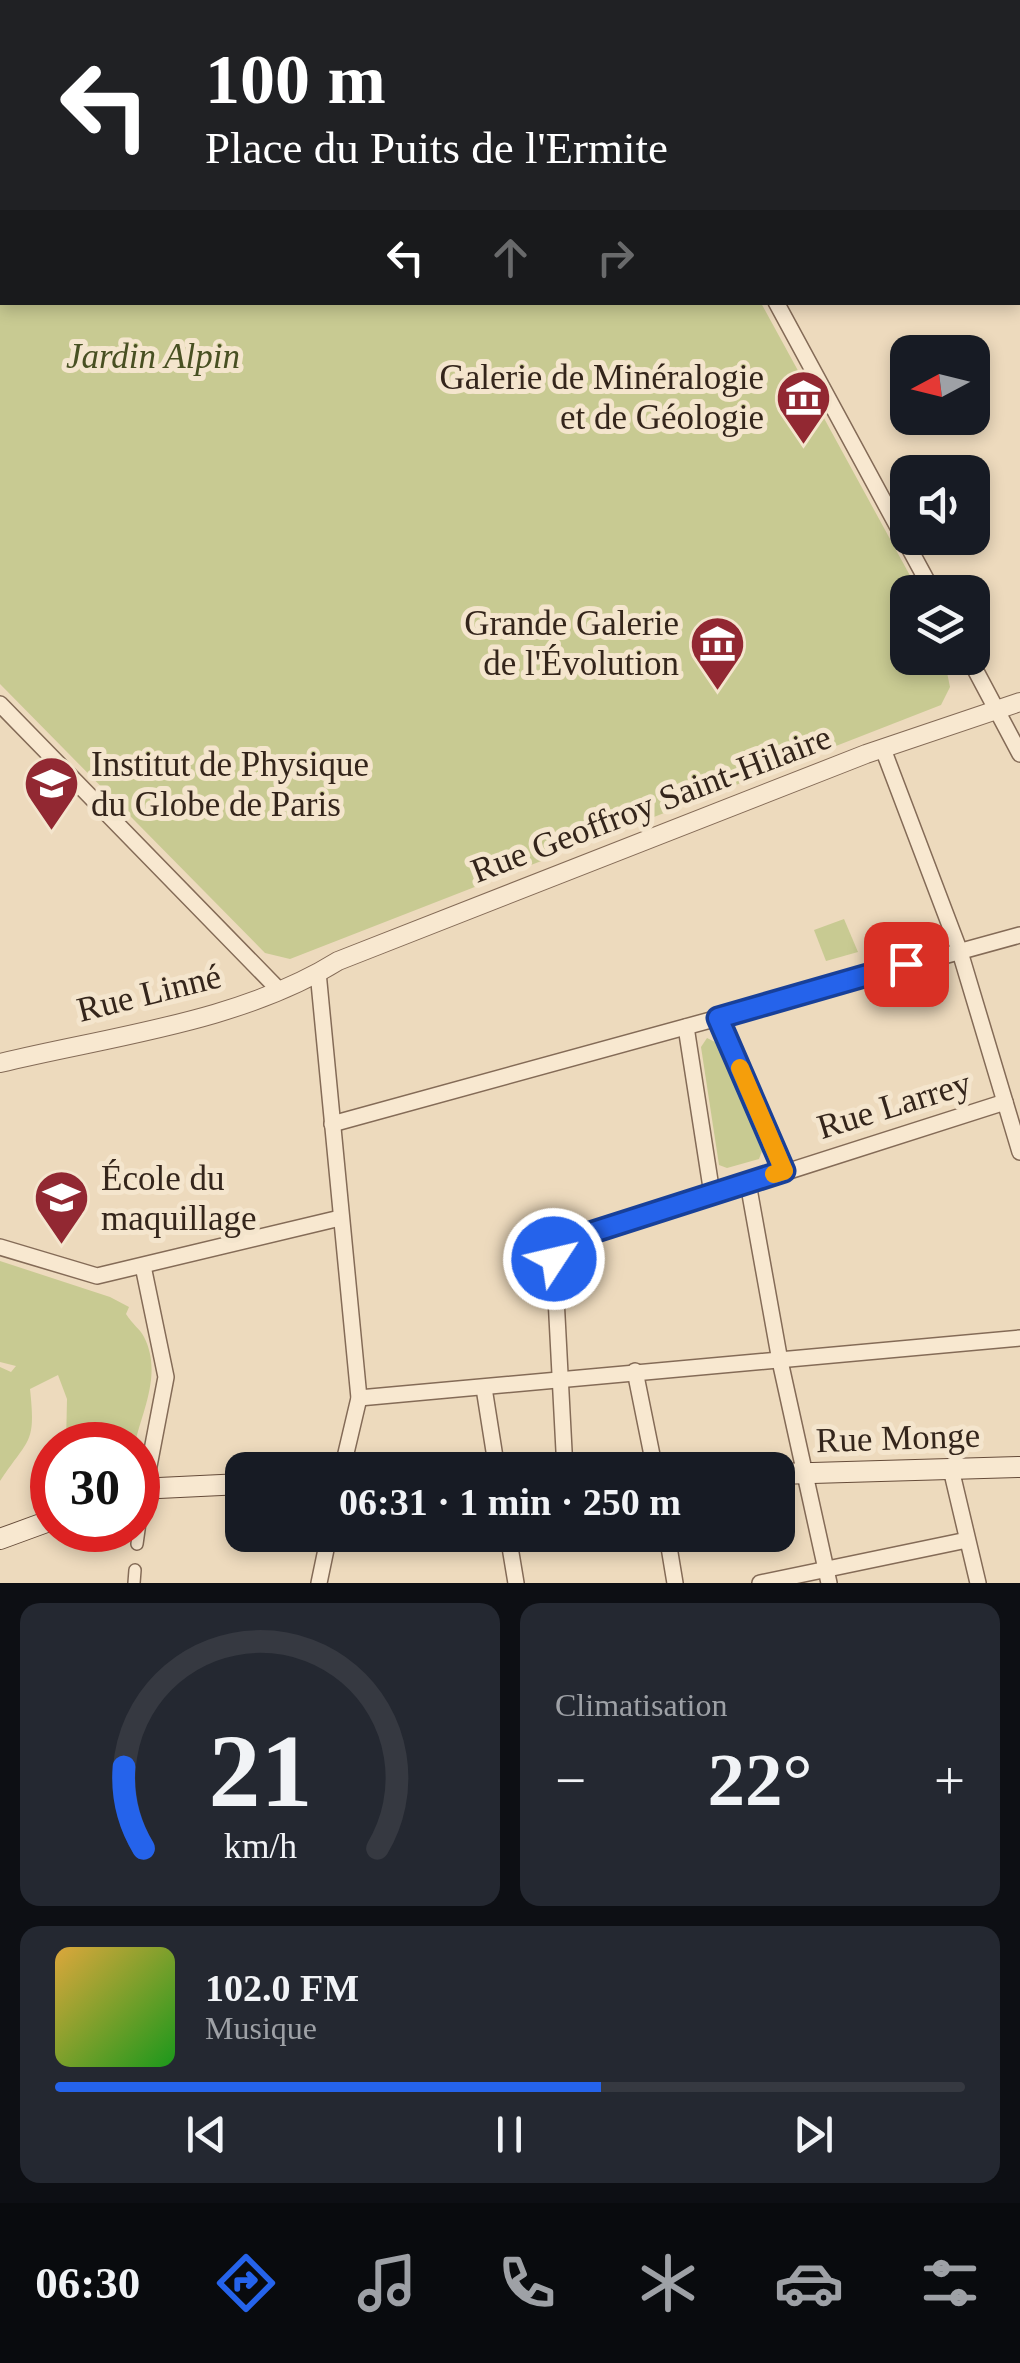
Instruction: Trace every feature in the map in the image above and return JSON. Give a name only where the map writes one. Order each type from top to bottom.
[{"type":"main road","name":"Rue Monge","points":[[795,1473],[1020,1467]]},
{"type":"main road","points":[[160,1487],[225,1485]]},
{"type":"main road","points":[[0,1539],[30,1528]]},
{"type":"street","points":[[778,305],[925,575]]},
{"type":"street","points":[[977,675],[1020,754]]},
{"type":"street","name":"Rue Geoffroy Saint-Hilaire","points":[[314,975],[338,960],[883,749],[1020,702]]},
{"type":"street","points":[[0,704],[280,991]]},
{"type":"street","points":[[883,749],[960,952],[1020,1152]]},
{"type":"street","points":[[332,1124],[1020,935]]},
{"type":"street","points":[[314,975],[358,1398],[346,1452]]},
{"type":"street","name":"Rue Linné","points":[[1,1061],[181,1020],[280,991],[314,975]]},
{"type":"street","points":[[718,1018],[784,1171]]},
{"type":"street","points":[[686,1027],[712,1194]]},
{"type":"street","name":"Rue Larrey","points":[[565,1452],[554,1259],[565,1241],[1005,1102]]},
{"type":"street","points":[[748,1183],[780,1361],[828,1576]]},
{"type":"street","points":[[0,1247],[97,1276],[340,1218]]},
{"type":"street","points":[[143,1266],[166,1377],[156,1422]]},
{"type":"street","points":[[358,1398],[1020,1338]]},
{"type":"street","points":[[635,1371],[651,1452]]},
{"type":"street","points":[[484,1388],[494,1452]]},
{"type":"street","points":[[950,1469],[978,1583]]},
{"type":"street","points":[[760,1583],[828,1576],[967,1540]]},
{"type":"street","points":[[319,1583],[325,1552]]},
{"type":"street","points":[[511,1552],[516,1583]]},
{"type":"street","points":[[670,1552],[675,1583]]},
{"type":"green space","name":"Jardin Alpin","points":[[0,305],[762,305],[890,539],[890,555],[899,555],[910,575],[890,575],[890,675],[948,675],[950,687],[941,705],[290,959],[265,953],[0,684]]},
{"type":"green space","points":[[844,919],[858,952],[826,961],[814,930]]},
{"type":"green space","points":[[707,1038],[717,1043],[762,1151],[759,1159],[727,1168],[719,1165],[701,1047]]},
{"type":"green space","points":[[0,1261],[110,1297],[129,1307],[126,1314],[144,1337],[149,1351],[151,1379],[141,1422],[66,1422],[67,1399],[58,1375],[30,1389],[30,1434],[0,1481],[0,1367],[11,1372],[16,1366],[0,1362]]},
{"type":"slow traffic","points":[[740,1068],[784,1171],[774,1174]]},
{"type":"place","name":"Galerie de Minéralogie et de Géologie","points":[[803,446]]},
{"type":"place","name":"Grande Galerie de l'Évolution","points":[[718,692]]},
{"type":"place","name":"Institut de Physique du Globe de Paris","points":[[52,833]]},
{"type":"place","name":"École du maquillage","points":[[62,1247]]},
{"type":"route","points":[[554,1259],[565,1241],[784,1171],[718,1018],[906,964]]}]
